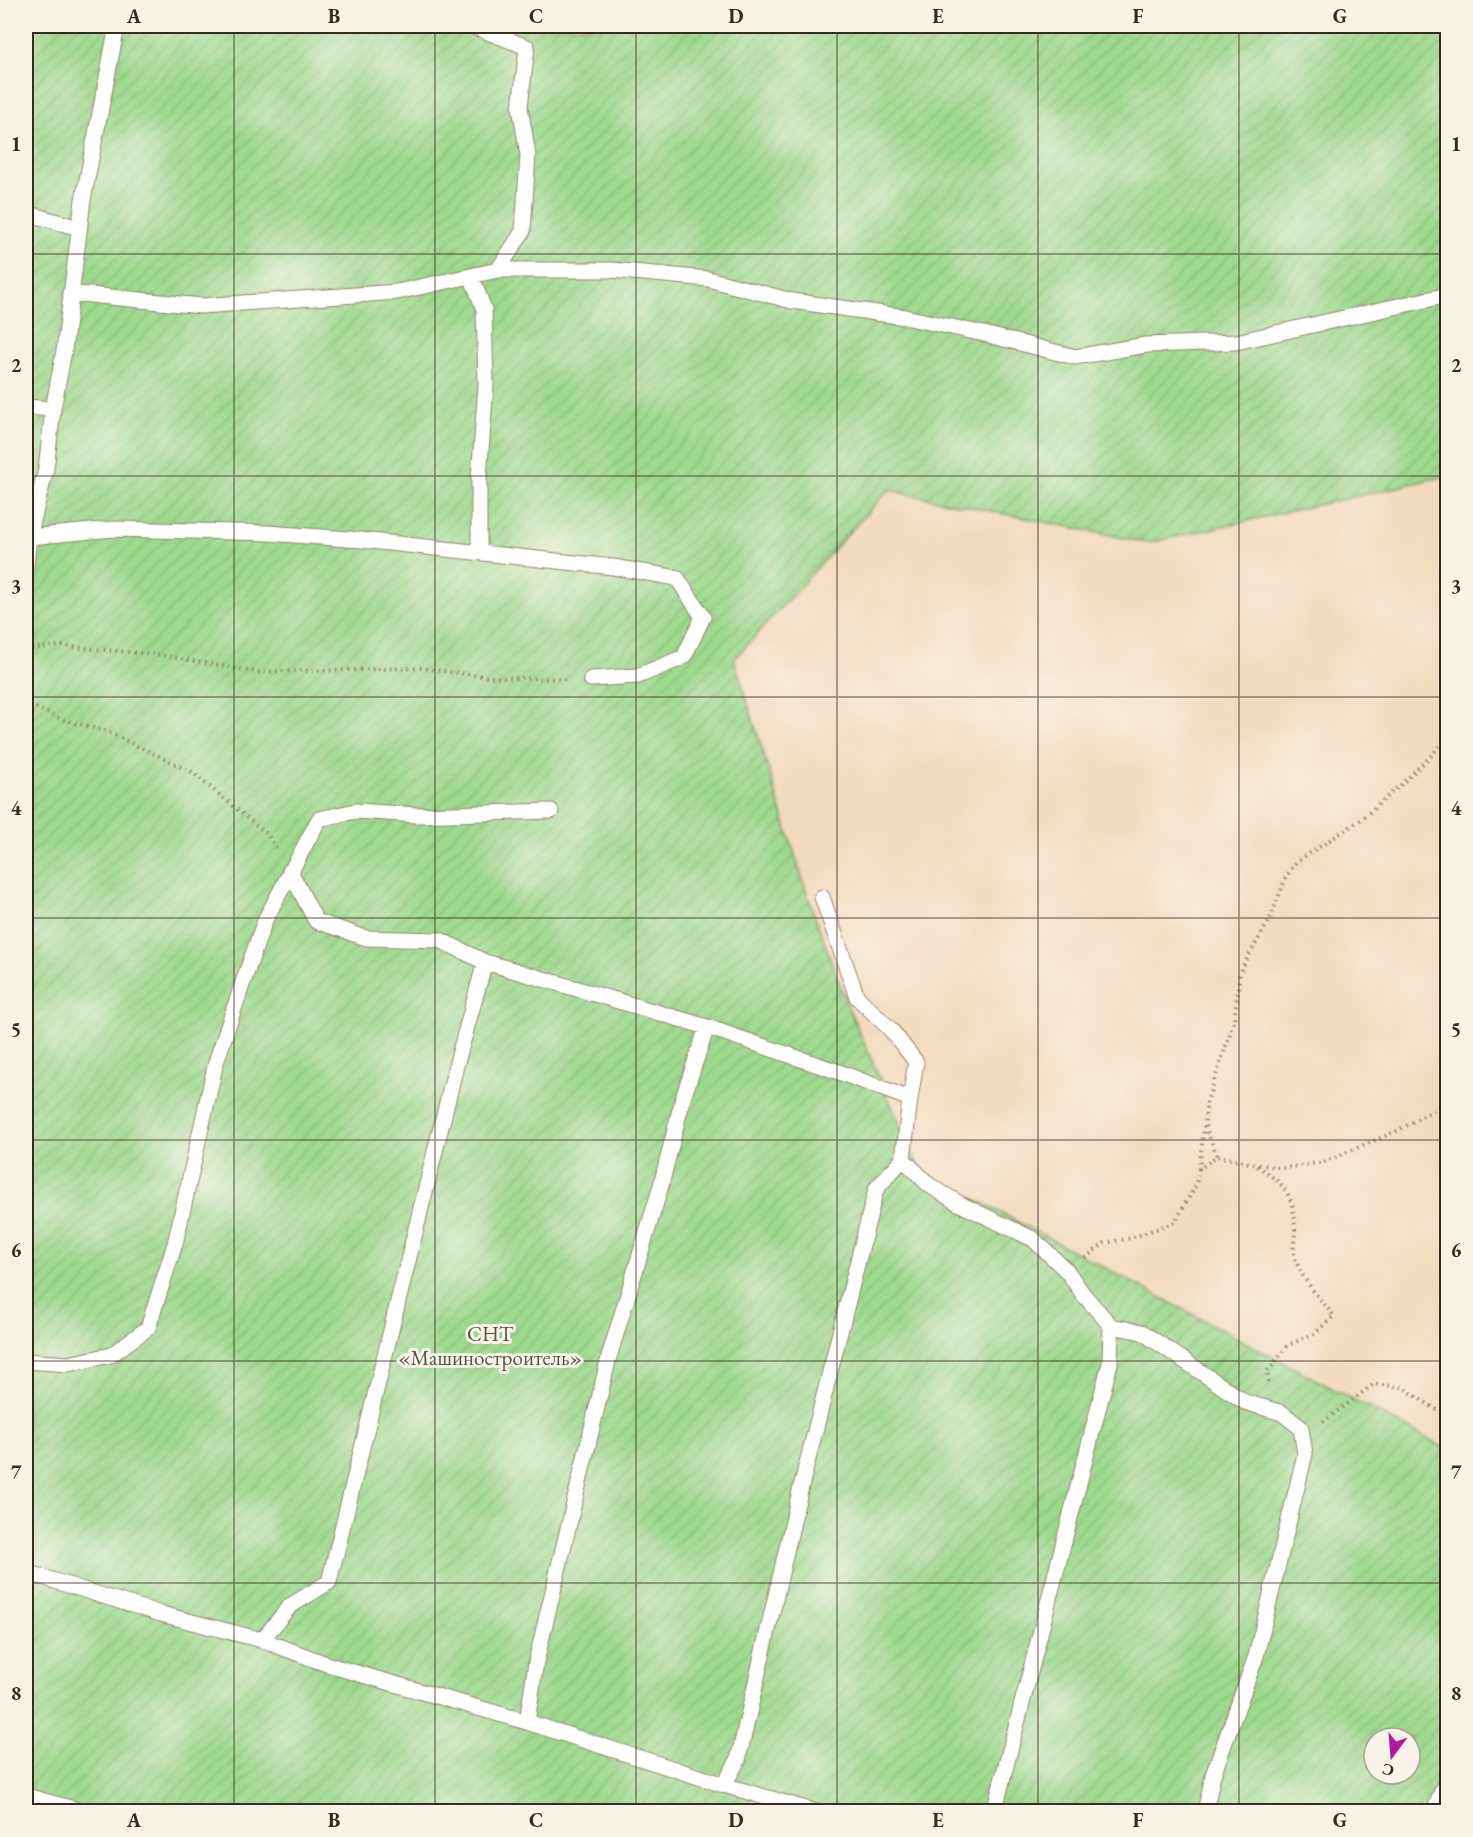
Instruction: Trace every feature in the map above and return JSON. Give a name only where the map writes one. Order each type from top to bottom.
[{"type":"lane","points":[[26,565],[29,537],[46,469],[52,408],[64,351],[83,200],[117,26]]},
{"type":"lane","points":[[472,26],[527,46],[520,107],[528,155],[523,231],[498,270]]},
{"type":"lane","points":[[26,213],[79,228]]},
{"type":"lane","points":[[70,293],[201,306],[397,292],[498,270],[611,270],[708,279],[792,301],[905,317],[1075,357],[1146,345],[1236,342],[1448,295]]},
{"type":"lane","points":[[471,276],[484,309],[485,331],[486,386],[479,477],[479,552]]},
{"type":"lane","points":[[26,407],[52,408]]},
{"type":"lane","points":[[29,537],[113,529],[268,533],[479,552],[613,567],[677,578],[703,617],[684,657],[638,676],[591,679]]},
{"type":"lane","points":[[26,1361],[68,1364],[111,1355],[148,1328],[175,1244],[216,1062],[266,920],[319,819],[356,811],[417,815],[551,811]]},
{"type":"lane","points":[[290,871],[316,921],[366,938],[440,940],[485,962],[707,1027],[910,1099]]},
{"type":"lane","points":[[724,1785],[738,1760],[800,1491],[876,1189],[903,1159],[916,1062],[891,1030],[857,997],[822,897]]},
{"type":"lane","points":[[262,1640],[290,1606],[329,1582],[456,1066],[485,962]]},
{"type":"lane","points":[[527,1722],[536,1662],[609,1358],[640,1259],[683,1098],[707,1027]]},
{"type":"lane","points":[[903,1159],[929,1185],[960,1204],[1033,1239],[1067,1271],[1083,1294],[1111,1326],[1142,1332],[1245,1402],[1282,1413],[1301,1428],[1305,1454],[1256,1656],[1213,1775],[1205,1812]]},
{"type":"lane","points":[[994,1812],[1110,1363],[1111,1326]]},
{"type":"lane","points":[[26,1572],[161,1614],[262,1640],[332,1666],[527,1722],[816,1812]]},
{"type":"lane","points":[[1434,1812],[1448,1775]]},
{"type":"lane","points":[[26,1796],[85,1812]]},
{"type":"path","points":[[26,649],[63,646],[160,655],[256,672],[421,668],[489,677],[591,679]]},
{"type":"path","points":[[26,701],[61,719],[108,732],[192,772],[268,835],[290,871]]},
{"type":"path","points":[[1067,1271],[1105,1243],[1131,1238],[1175,1222],[1196,1185],[1207,1102],[1234,1022],[1240,971],[1270,919],[1286,877],[1296,862],[1362,819],[1433,754],[1448,736]]},
{"type":"path","points":[[1199,1168],[1217,1156],[1285,1168],[1324,1161],[1400,1130],[1448,1102]]},
{"type":"path","points":[[1204,1125],[1217,1156]]},
{"type":"path","points":[[1254,1164],[1278,1179],[1291,1199],[1295,1228],[1294,1257],[1307,1283],[1334,1316],[1314,1334],[1288,1345],[1267,1372],[1270,1395],[1282,1413]]},
{"type":"path","points":[[1301,1428],[1324,1421],[1374,1384],[1402,1388],[1448,1417]]},
{"type":"green space","name":"СНТ «Машиностроитель»","points":[[26,26],[1447,26],[1447,476],[1148,543],[888,490],[734,659],[809,900],[846,1002],[920,1170],[1447,1449],[1447,1811],[26,1812]]}]
